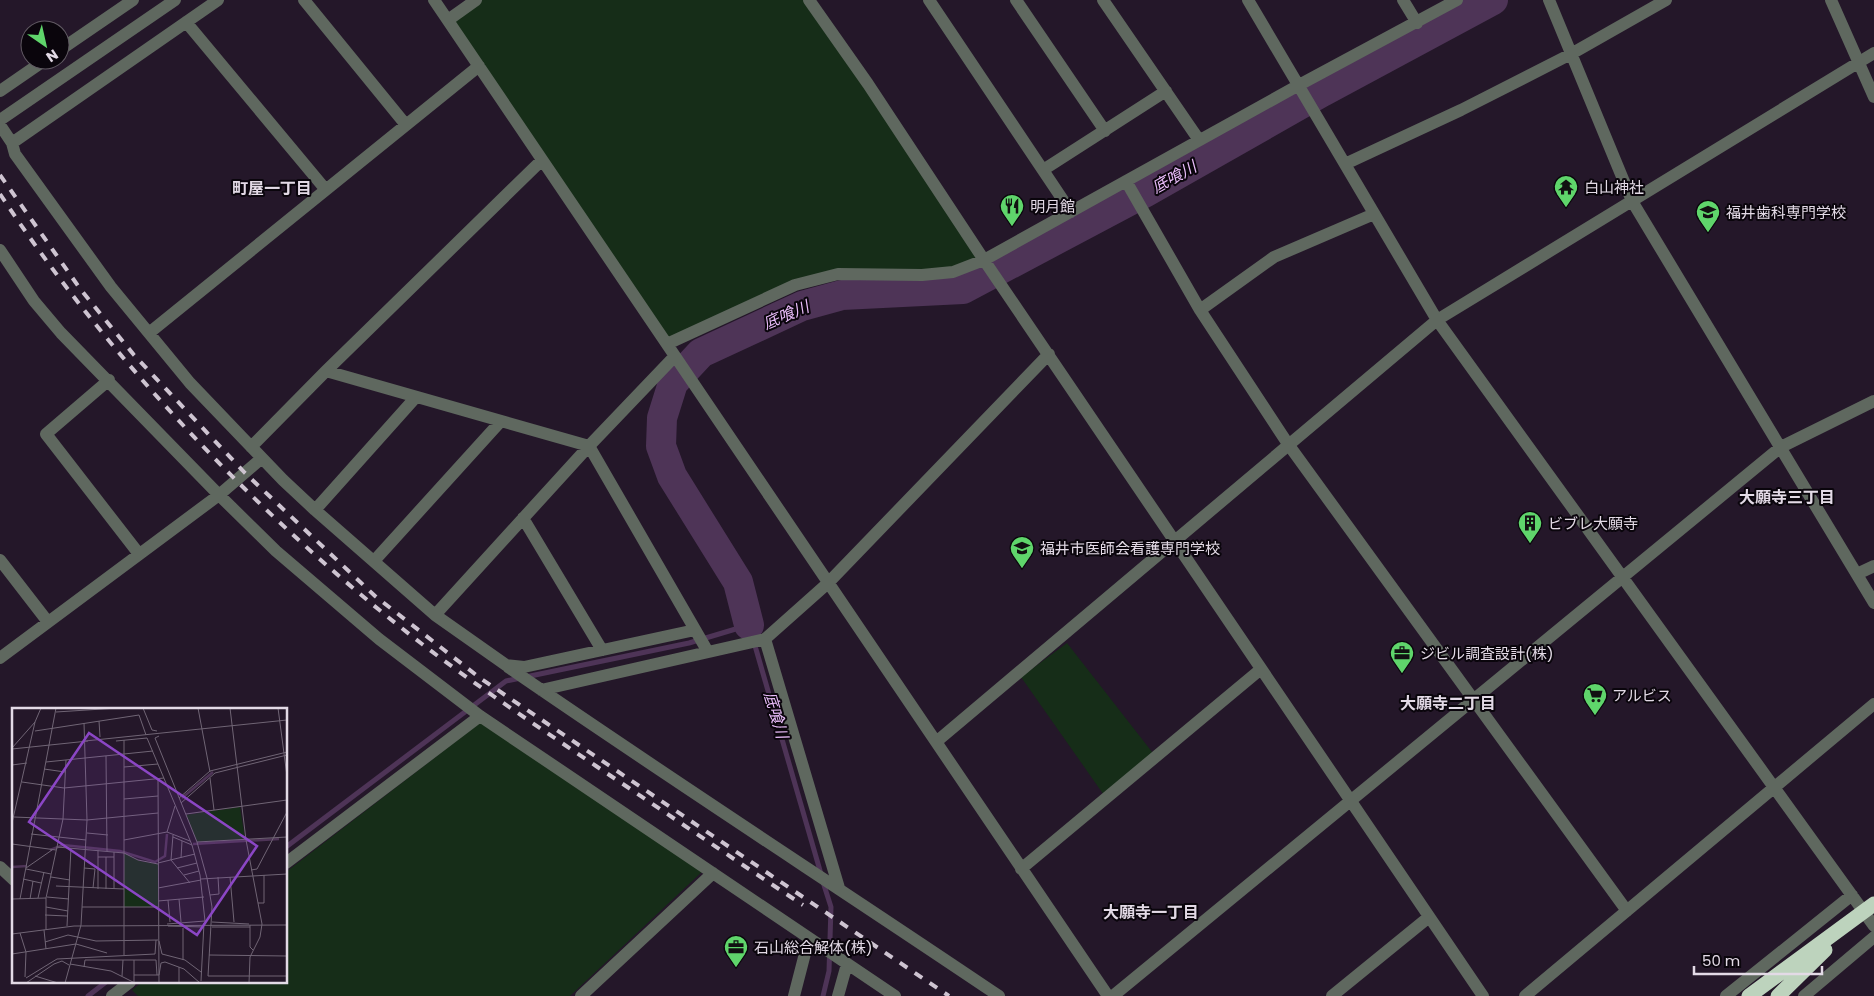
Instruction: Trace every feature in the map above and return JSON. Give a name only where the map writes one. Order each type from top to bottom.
[{"type":"highway","points":[[1749,996],[1869,908]]},
{"type":"highway","points":[[1778,996],[1869,908]]},
{"type":"street","points":[[70,43],[133,0]]},
{"type":"street","points":[[0,120],[176,0]]},
{"type":"street","points":[[12,143],[218,0]]},
{"type":"street","points":[[304,0],[406,125]]},
{"type":"street","points":[[434,0],[1108,996]]},
{"type":"street","points":[[448,20],[476,0]]},
{"type":"street","points":[[809,0],[868,84],[984,260],[1483,996]]},
{"type":"street","points":[[929,0],[1071,212]]},
{"type":"street","points":[[1016,0],[1105,130]]},
{"type":"street","points":[[1103,0],[1199,140]]},
{"type":"street","points":[[1248,0],[1437,320],[1852,895],[1869,908],[1874,926]]},
{"type":"street","points":[[1403,0],[1417,22]]},
{"type":"street","points":[[667,344],[795,285],[838,274],[922,275],[953,272],[984,260],[1299,85],[1457,0]]},
{"type":"street","points":[[1549,0],[1632,201],[1874,602]]},
{"type":"street","points":[[1345,164],[1461,110],[1572,54],[1666,0]]},
{"type":"street","points":[[1832,0],[1874,97]]},
{"type":"street","points":[[186,22],[326,190]]},
{"type":"street","points":[[936,742],[1437,320],[1874,53]]},
{"type":"street","points":[[149,333],[479,66]]},
{"type":"street","points":[[0,91],[30,70]]},
{"type":"street","points":[[1043,170],[1166,91]]},
{"type":"street","points":[[0,125],[12,143],[15,154],[110,287],[190,383],[315,510],[435,614],[541,690],[999,996]]},
{"type":"street","points":[[251,447],[542,160]]},
{"type":"street","points":[[1126,181],[1200,310],[1288,444],[1627,910]]},
{"type":"street","points":[[1200,310],[1274,257],[1374,214]]},
{"type":"street","points":[[0,250],[34,301],[61,333],[109,380],[218,495],[276,551],[379,639],[480,716],[895,996]]},
{"type":"street","points":[[541,690],[765,639],[828,583],[1048,354]]},
{"type":"street","points":[[435,614],[589,446],[675,356]]},
{"type":"street","points":[[326,371],[589,446],[708,652]]},
{"type":"street","points":[[109,380],[46,434],[139,554]]},
{"type":"street","points":[[315,510],[416,397]]},
{"type":"street","points":[[1112,996],[1351,802],[1780,447],[1874,401]]},
{"type":"street","points":[[374,561],[501,421]]},
{"type":"street","points":[[0,658],[218,495],[262,458]]},
{"type":"street","points":[[523,518],[602,650]]},
{"type":"street","points":[[0,560],[48,622]]},
{"type":"street","points":[[1857,574],[1874,566]]},
{"type":"street","points":[[506,665],[524,667],[695,630]]},
{"type":"street","points":[[765,639],[839,888]]},
{"type":"street","points":[[1022,869],[1261,669]]},
{"type":"street","points":[[1525,996],[1874,704]]},
{"type":"street","points":[[288,861],[480,716]]},
{"type":"street","points":[[0,866],[12,878]]},
{"type":"street","points":[[581,996],[713,873]]},
{"type":"street","points":[[1726,996],[1852,895]]},
{"type":"street","points":[[1332,996],[1429,917]]},
{"type":"street","points":[[1804,996],[1874,937]]},
{"type":"street","points":[[794,996],[809,938]]},
{"type":"street","points":[[838,996],[847,964]]},
{"type":"green space","points":[[476,0],[808,0],[984,260],[922,275],[824,277],[667,344],[448,20]]},
{"type":"green space","points":[[1067,643],[1156,757],[1106,798],[1021,677]]},
{"type":"green space","points":[[485,719],[706,868],[570,996],[138,996],[132,990],[140,984],[288,984],[288,870]]},
{"type":"waterway","name":"底喰川","points":[[749,625],[738,582],[672,476],[661,446],[662,418],[673,383],[701,353],[802,306],[842,295],[963,289],[1146,192],[1322,92],[1493,0]]},
{"type":"waterway","points":[[288,845],[506,681],[689,643],[749,625],[821,874]]},
{"type":"waterway","name":"底喰川","points":[[823,882],[831,907],[829,971],[823,996]]},
{"type":"waterway","points":[[88,996],[103,984]]},
{"type":"railway","points":[[0,175],[81,290],[134,355],[245,473],[375,596],[480,678],[949,996]]},
{"type":"railway","points":[[0,194],[43,256],[90,318],[140,378],[193,436],[305,546],[422,644],[465,676],[803,905]]},
{"type":"place","name":"白山神社","points":[[1566,208]]},
{"type":"place","name":"明月館","points":[[1012,227]]},
{"type":"place","name":"福井歯科専門学校","points":[[1708,233]]},
{"type":"place","name":"ビブレ大願寺","points":[[1530,544]]},
{"type":"place","name":"福井市医師会看護専門学校","points":[[1022,569]]},
{"type":"place","name":"ジビル調査設計(株)","points":[[1402,674]]},
{"type":"place","name":"アルビス","points":[[1595,716]]},
{"type":"place","name":"石山総合解体(株)","points":[[736,968]]},
{"type":"district","name":"町屋一丁目","points":[[272,188]]},
{"type":"district","name":"大願寺三丁目","points":[[1787,497]]},
{"type":"district","name":"大願寺二丁目","points":[[1448,703]]},
{"type":"district","name":"大願寺一丁目","points":[[1151,912]]}]
